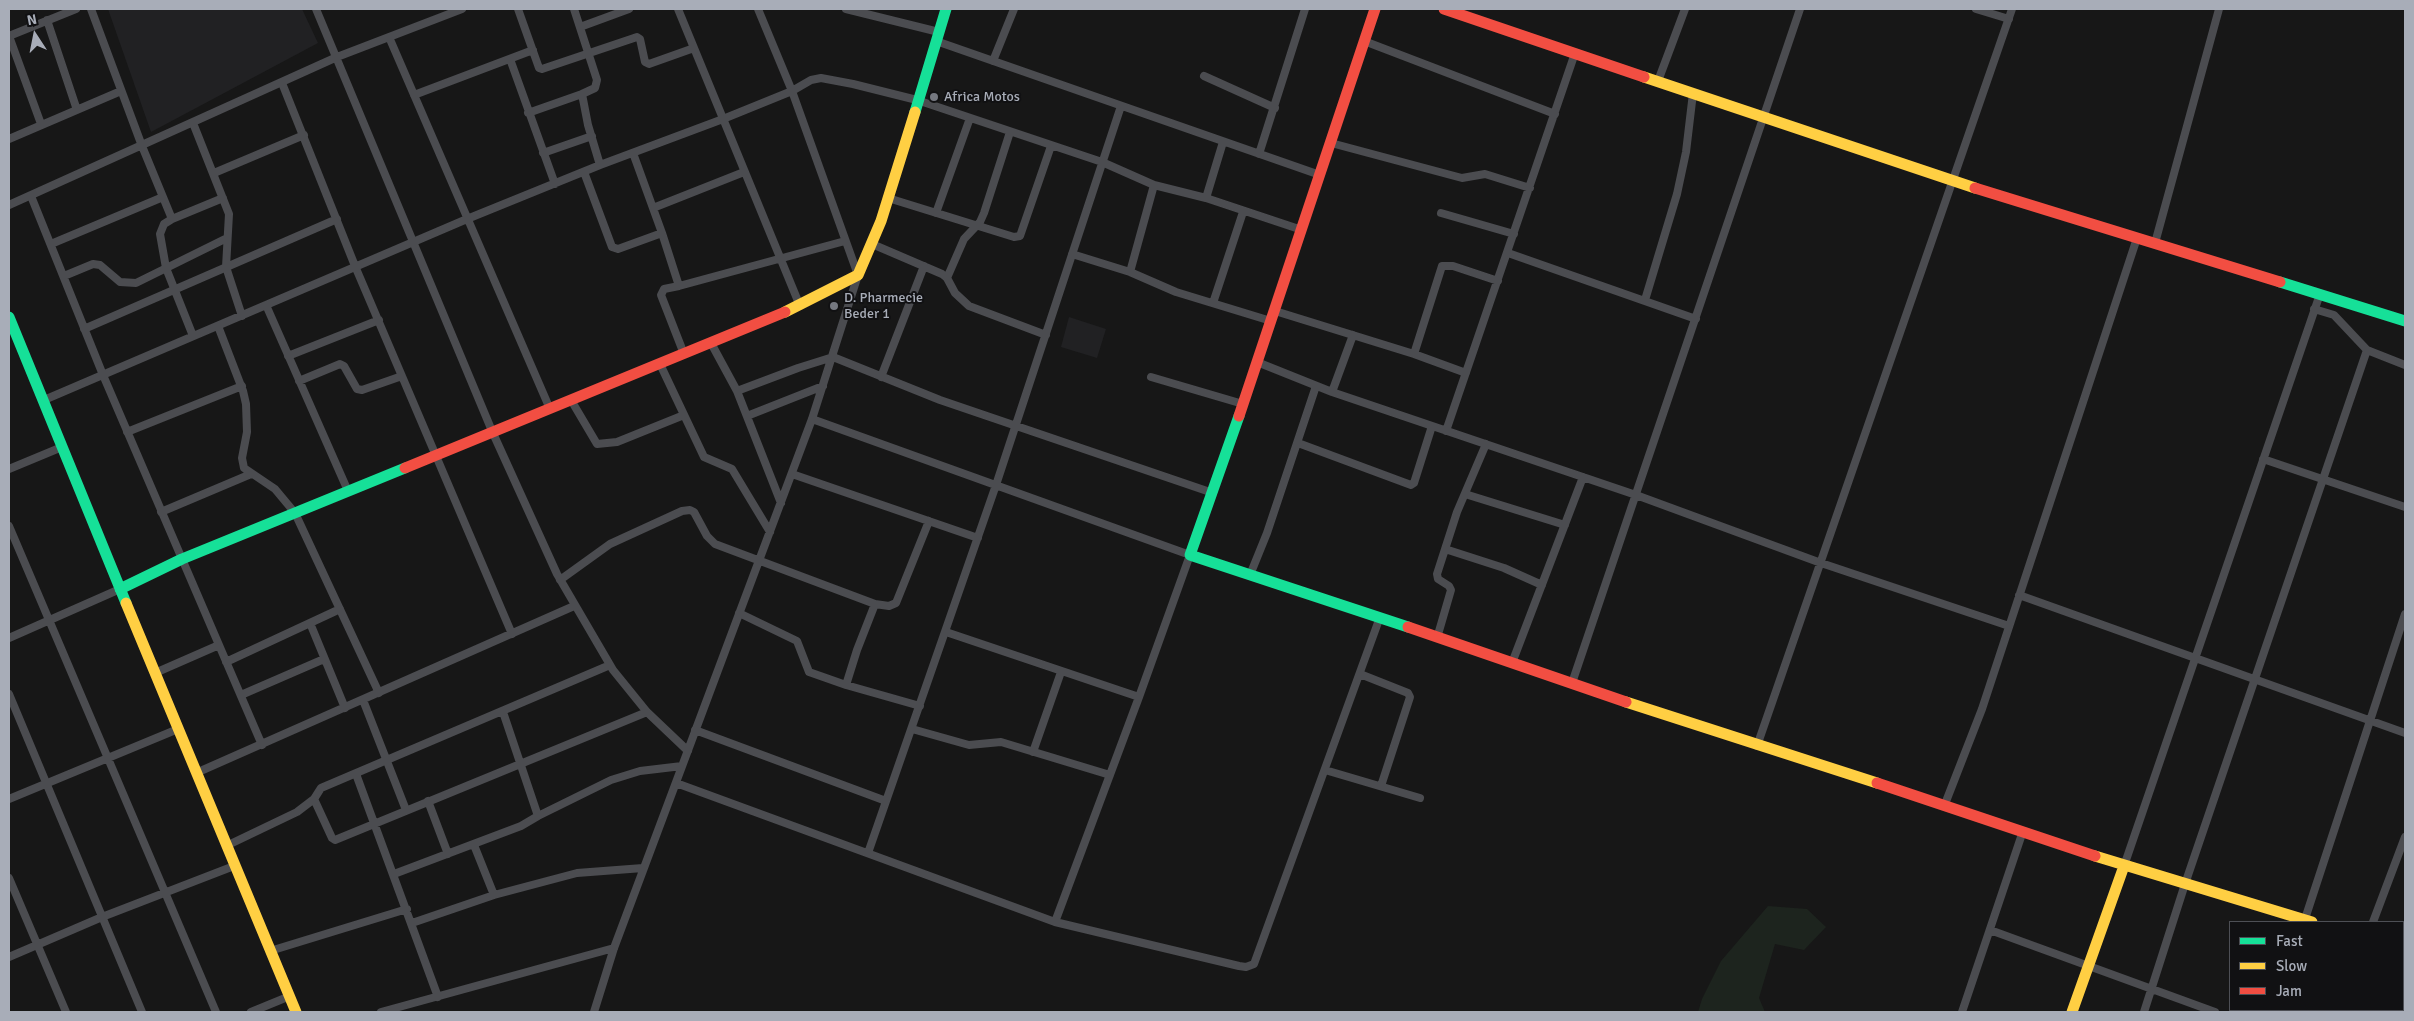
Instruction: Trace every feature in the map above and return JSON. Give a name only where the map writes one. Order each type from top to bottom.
[{"type":"street","points":[[41,124],[9,36],[76,9]]},
{"type":"street","points":[[91,9],[142,146],[172,219]]},
{"type":"street","points":[[316,9],[492,431],[560,580],[610,665],[647,712],[688,751]]},
{"type":"street","points":[[9,205],[193,124],[336,57],[462,9]]},
{"type":"street","points":[[518,9],[539,68],[542,69],[636,37],[640,39],[645,62],[650,64],[694,48]]},
{"type":"street","points":[[528,113],[595,88],[597,80],[574,9]]},
{"type":"street","points":[[580,27],[629,9]]},
{"type":"street","points":[[678,9],[800,306]]},
{"type":"street","points":[[758,9],[792,91],[858,274]]},
{"type":"street","points":[[846,9],[877,12],[993,61],[1320,175]]},
{"type":"street","points":[[594,1012],[614,948],[643,868],[792,474],[834,357],[858,274],[872,244],[888,198],[946,9]]},
{"type":"street","points":[[993,61],[1014,9]]},
{"type":"street","points":[[1259,154],[1305,9]]},
{"type":"street","points":[[1055,922],[1214,493],[1375,9]]},
{"type":"street","points":[[1444,9],[1954,181],[2405,321]]},
{"type":"street","points":[[1658,81],[1685,9]]},
{"type":"street","points":[[1572,683],[1800,9]]},
{"type":"street","points":[[1976,9],[2008,19]]},
{"type":"street","points":[[1757,746],[2012,9]]},
{"type":"street","points":[[2155,243],[2219,9]]},
{"type":"street","points":[[47,20],[77,110]]},
{"type":"street","points":[[389,37],[550,409]]},
{"type":"street","points":[[1364,41],[1556,114]]},
{"type":"street","points":[[414,96],[533,50]]},
{"type":"street","points":[[1446,431],[1556,114],[1575,53]]},
{"type":"street","points":[[510,59],[555,184]]},
{"type":"street","points":[[1204,76],[1275,108]]},
{"type":"street","points":[[44,400],[355,266],[600,165],[792,91],[811,80],[831,79],[917,100],[1102,162],[1154,185],[1206,198],[1243,212],[1302,230]]},
{"type":"street","points":[[282,83],[304,134],[355,266],[512,634]]},
{"type":"street","points":[[9,138],[121,91]]},
{"type":"street","points":[[1645,300],[1677,194],[1686,152],[1693,93]]},
{"type":"street","points":[[582,94],[600,165]]},
{"type":"street","points":[[868,853],[996,485],[1121,106]]},
{"type":"street","points":[[936,214],[970,118]]},
{"type":"street","points":[[193,124],[214,174],[230,220],[226,267],[242,316]]},
{"type":"street","points":[[948,278],[964,239],[984,214],[1010,132]]},
{"type":"street","points":[[214,174],[304,134]]},
{"type":"street","points":[[543,154],[592,136]]},
{"type":"street","points":[[1206,198],[1223,142]]},
{"type":"street","points":[[1331,143],[1462,178],[1485,174],[1530,188]]},
{"type":"street","points":[[888,198],[1014,237],[1020,236],[1051,146]]},
{"type":"street","points":[[633,153],[662,233],[678,286]]},
{"type":"street","points":[[584,172],[612,247],[618,249],[662,233]]},
{"type":"street","points":[[652,208],[744,172]]},
{"type":"street","points":[[1130,272],[1154,185]]},
{"type":"street","points":[[30,196],[103,375],[262,745]]},
{"type":"street","points":[[51,244],[163,197]]},
{"type":"street","points":[[193,336],[173,290],[166,268],[160,234],[164,224],[172,219],[223,198]]},
{"type":"street","points":[[1213,303],[1243,212]]},
{"type":"street","points":[[1441,213],[1514,234]]},
{"type":"street","points":[[84,329],[337,219]]},
{"type":"street","points":[[64,276],[93,264],[100,265],[120,282],[126,284],[136,283],[228,238]]},
{"type":"street","points":[[1945,804],[1982,709],[2137,238]]},
{"type":"street","points":[[684,354],[661,295],[664,289],[845,241]]},
{"type":"street","points":[[872,244],[948,278],[955,293],[969,306],[1046,334]]},
{"type":"street","points":[[1508,252],[1696,318]]},
{"type":"street","points":[[1072,254],[1130,272],[1176,292],[1213,303],[1353,335],[1466,373]]},
{"type":"street","points":[[881,377],[924,266]]},
{"type":"street","points":[[1414,354],[1442,266],[1453,266],[1498,281]]},
{"type":"street","points":[[9,638],[120,589],[182,559],[800,306],[858,274]]},
{"type":"street","points":[[2072,1012],[2320,294]]},
{"type":"street","points":[[266,305],[348,491]]},
{"type":"street","points":[[2314,309],[2334,316],[2367,350],[2405,365]]},
{"type":"street","points":[[288,356],[378,320]]},
{"type":"street","points":[[9,321],[44,400],[196,774],[296,1012]]},
{"type":"street","points":[[218,326],[242,386],[246,404],[247,432],[242,458],[244,468],[250,474],[275,489],[295,513],[379,693]]},
{"type":"street","points":[[1332,392],[1353,335]]},
{"type":"street","points":[[711,343],[737,391],[781,503]]},
{"type":"street","points":[[2144,1012],[2184,884],[2367,350]]},
{"type":"street","points":[[737,391],[798,368],[834,357],[881,377],[1015,427],[1124,461],[1214,493]]},
{"type":"street","points":[[1257,362],[1332,392],[1636,495],[1821,563],[2009,626]]},
{"type":"street","points":[[299,381],[340,364],[344,366],[356,389],[362,390],[402,376]]},
{"type":"street","points":[[660,364],[704,458],[732,469],[770,532]]},
{"type":"street","points":[[1151,378],[1243,404]]},
{"type":"street","points":[[128,432],[242,386]]},
{"type":"street","points":[[747,416],[823,386]]},
{"type":"street","points":[[1250,575],[1268,533],[1316,386]]},
{"type":"street","points":[[571,400],[597,444],[617,442],[684,414]]},
{"type":"street","points":[[812,419],[1190,555],[1380,617],[1757,746],[1945,804],[2124,866],[2307,921],[2405,614]]},
{"type":"street","points":[[1298,443],[1411,485],[1414,483],[1432,426]]},
{"type":"street","points":[[1437,638],[1451,590],[1450,586],[1438,579],[1437,574],[1465,494],[1486,444]]},
{"type":"street","points":[[9,469],[62,446]]},
{"type":"street","points":[[2263,459],[2405,507]]},
{"type":"street","points":[[161,512],[250,474]]},
{"type":"street","points":[[792,474],[978,538]]},
{"type":"street","points":[[1512,663],[1583,477]]},
{"type":"street","points":[[1465,494],[1565,525]]},
{"type":"street","points":[[560,580],[610,544],[686,510],[694,512],[707,536],[715,544],[875,604],[889,606],[896,603],[928,521]]},
{"type":"street","points":[[9,526],[216,1012]]},
{"type":"street","points":[[1445,549],[1504,568],[1542,585]]},
{"type":"street","points":[[2020,595],[2194,659],[2405,733]]},
{"type":"street","points":[[846,685],[856,650],[875,604]]},
{"type":"street","points":[[196,774],[574,606]]},
{"type":"street","points":[[226,662],[340,609]]},
{"type":"street","points":[[739,613],[797,640],[809,672],[846,685],[920,706]]},
{"type":"street","points":[[676,783],[1055,922],[1239,966],[1250,966],[1256,960],[1380,617]]},
{"type":"street","points":[[310,623],[345,708]]},
{"type":"street","points":[[946,632],[1060,672],[1139,697]]},
{"type":"street","points":[[155,673],[219,645]]},
{"type":"street","points":[[241,695],[324,660]]},
{"type":"street","points":[[226,846],[296,812],[314,799],[321,788],[610,665]]},
{"type":"street","points":[[1033,752],[1060,672]]},
{"type":"street","points":[[1360,674],[1408,693],[1410,696],[1381,786]]},
{"type":"street","points":[[9,694],[142,1012]]},
{"type":"street","points":[[363,700],[406,810]]},
{"type":"street","points":[[503,712],[538,816]]},
{"type":"street","points":[[314,799],[332,838],[335,840],[520,762],[647,712]]},
{"type":"street","points":[[9,799],[178,729]]},
{"type":"street","points":[[912,729],[969,745],[1002,742],[1110,775]]},
{"type":"street","points":[[695,730],[886,801]]},
{"type":"street","points":[[394,874],[528,823],[538,816],[618,778],[657,767],[682,766]]},
{"type":"street","points":[[1325,770],[1420,798]]},
{"type":"street","points":[[356,774],[438,997]]},
{"type":"street","points":[[428,801],[448,854]]},
{"type":"street","points":[[1962,1012],[2023,831]]},
{"type":"street","points":[[2373,921],[2405,837]]},
{"type":"street","points":[[474,845],[494,895]]},
{"type":"street","points":[[9,957],[102,917],[234,866]]},
{"type":"street","points":[[412,923],[494,895],[578,873],[643,868]]},
{"type":"street","points":[[9,878],[66,1012]]},
{"type":"street","points":[[270,951],[407,909]]},
{"type":"street","points":[[1990,930],[2215,1012]]},
{"type":"street","points":[[382,1012],[614,948]]},
{"type":"street","points":[[251,1012],[290,996]]},
{"type":"shaded area","points":[[108,9],[302,9],[318,43],[151,132]]},
{"type":"shaded area","points":[[1069,317],[1106,329],[1097,358],[1061,347]]},
{"type":"shaded area","points":[[1768,906],[1807,909],[1826,927],[1804,950],[1775,944],[1759,998],[1765,1012],[1698,1012],[1702,999],[1721,961]]},
{"type":"traffic: fast","points":[[915,112],[946,9]]},
{"type":"traffic: fast","points":[[2280,282],[2405,321]]},
{"type":"traffic: fast","points":[[9,317],[126,603]]},
{"type":"traffic: fast","points":[[1239,416],[1190,555],[1408,627]]},
{"type":"traffic: fast","points":[[120,589],[182,559],[405,468]]},
{"type":"traffic: slow","points":[[1644,77],[1975,188]]},
{"type":"traffic: slow","points":[[785,312],[858,275],[881,221],[915,112]]},
{"type":"traffic: slow","points":[[126,603],[296,1012]]},
{"type":"traffic: slow","points":[[1626,702],[1877,783]]},
{"type":"traffic: slow","points":[[2095,856],[2309,921]]},
{"type":"traffic: slow","points":[[2072,1012],[2124,866]]},
{"type":"traffic: jam","points":[[1239,416],[1375,9]]},
{"type":"traffic: jam","points":[[1444,9],[1644,77]]},
{"type":"traffic: jam","points":[[1975,188],[2280,282]]},
{"type":"traffic: jam","points":[[405,468],[785,312]]},
{"type":"traffic: jam","points":[[1408,627],[1626,702]]},
{"type":"traffic: jam","points":[[1877,783],[2095,856]]},
{"type":"place","name":"Africa Motos","points":[[934,97]]},
{"type":"place","name":"D. Pharmecie Beder 1","points":[[834,306]]}]
